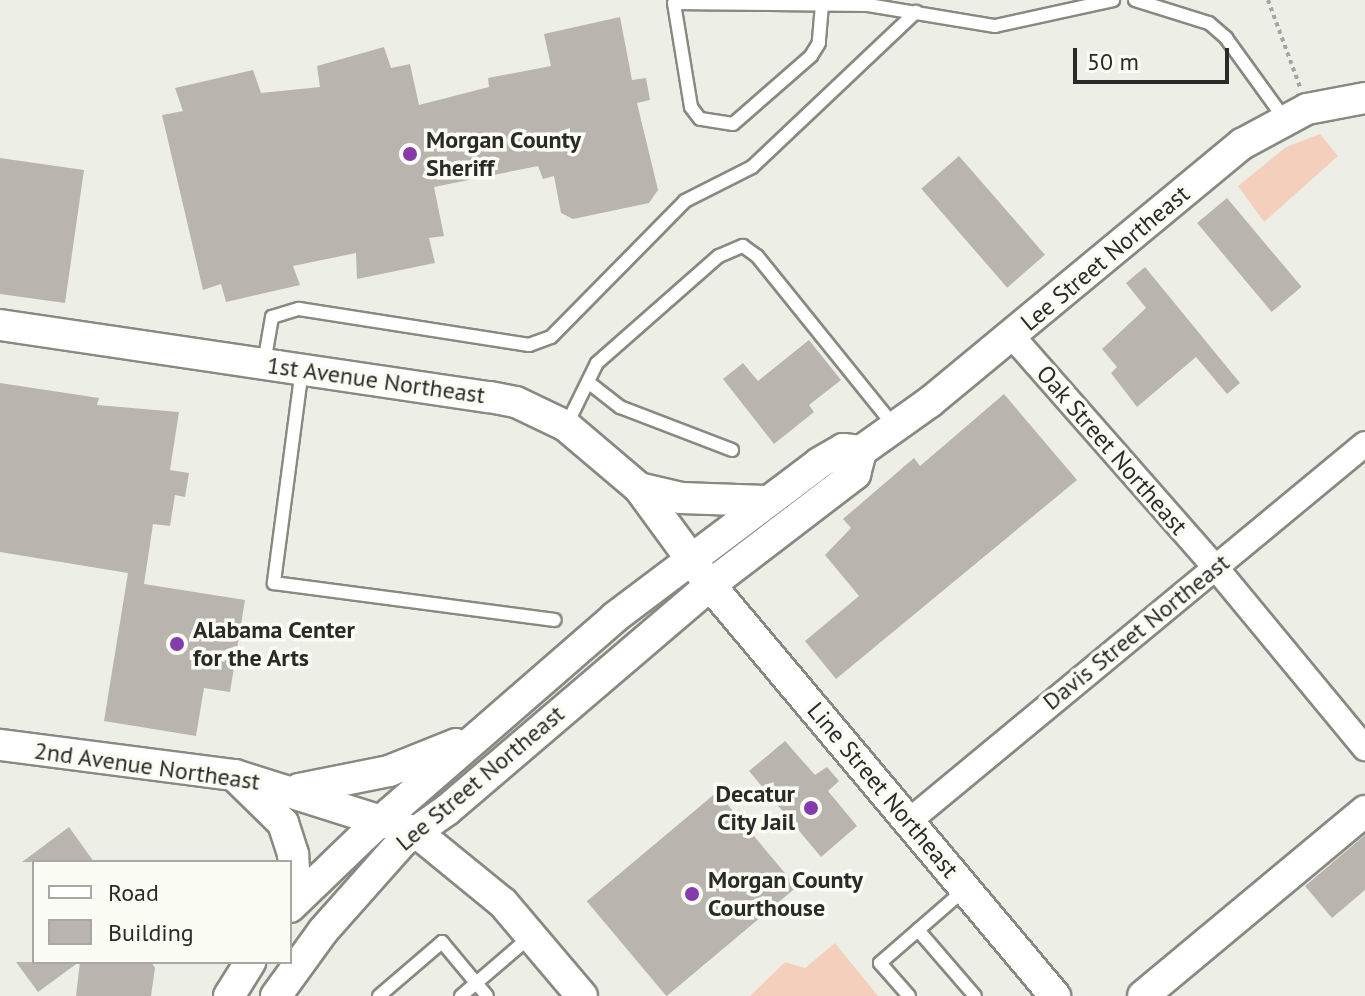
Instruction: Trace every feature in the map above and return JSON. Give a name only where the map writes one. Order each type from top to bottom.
[{"type":"street","name":"Lee Street Northeast","points":[[276,996],[377,865],[710,585],[855,474],[861,451],[1012,336],[1242,144],[1296,113],[1363,100]]},
{"type":"street","name":"1st Avenue Northeast","points":[[0,325],[516,402],[566,426],[639,488],[690,559]]},
{"type":"street","name":"Oak Street Northeast","points":[[1012,336],[1216,568],[1365,748]]},
{"type":"street","name":"Davis Street Northeast","points":[[908,822],[1365,444]]},
{"type":"street","name":"Lee Street Northeast","points":[[293,904],[477,736],[690,559],[766,501],[843,449],[861,451]]},
{"type":"street","points":[[639,488],[681,498],[766,501]]},
{"type":"street","points":[[690,559],[710,585]]},
{"type":"street","name":"Line Street Northeast","points":[[710,585],[1055,996]]},
{"type":"street","points":[[294,790],[389,771],[477,736]]},
{"type":"street","name":"2nd Avenue Northeast","points":[[0,745],[235,775],[294,790],[416,832],[488,889],[532,935],[582,996]]},
{"type":"street","points":[[235,775],[283,823],[293,854],[293,904]]},
{"type":"street","points":[[1143,996],[1365,811]]},
{"type":"street","points":[[229,996],[249,964]]},
{"type":"lane","points":[[822,5],[819,43],[811,56],[733,124],[700,119],[691,107],[674,3],[822,5],[916,12],[995,26],[1113,0]]},
{"type":"lane","points":[[1135,0],[1209,23],[1296,113]]},
{"type":"lane","points":[[264,363],[272,317],[299,309],[529,345],[551,337],[685,201],[752,167],[916,12]]},
{"type":"lane","points":[[566,426],[597,363],[719,256],[743,246],[757,256],[895,427]]},
{"type":"lane","points":[[302,369],[274,583],[555,620]]},
{"type":"lane","points":[[588,382],[620,407],[732,450]]},
{"type":"lane","points":[[909,996],[880,963],[966,888]]},
{"type":"lane","points":[[918,930],[975,996]]},
{"type":"lane","points":[[461,996],[532,935]]},
{"type":"lane","points":[[379,996],[442,942],[487,996]]},
{"type":"path","points":[[1268,0],[1296,113]]},
{"type":"shaded area","points":[[1320,134],[1338,156],[1264,222],[1238,186],[1286,147]]},
{"type":"shaded area","points":[[835,943],[878,996],[750,996],[785,962],[805,968]]},
{"type":"building","name":"Morgan County Sheriff","points":[[620,17],[632,80],[646,78],[650,100],[637,103],[658,190],[649,203],[573,219],[561,213],[554,176],[543,179],[538,166],[434,187],[444,236],[429,238],[435,263],[357,279],[356,253],[293,266],[300,285],[226,302],[221,284],[203,290],[162,115],[183,111],[175,88],[253,70],[261,93],[320,87],[317,66],[384,47],[391,68],[410,64],[419,105],[489,87],[488,78],[551,66],[544,34]]},
{"type":"building","points":[[959,156],[1045,255],[1007,288],[921,189]]},
{"type":"building","points":[[0,158],[84,170],[65,303],[0,294]]},
{"type":"building","points":[[1227,198],[1302,287],[1272,312],[1197,223]]},
{"type":"building","points":[[1145,267],[1240,383],[1227,394],[1196,357],[1137,407],[1111,373],[1117,367],[1102,349],[1146,308],[1126,283]]},
{"type":"building","points":[[809,340],[841,380],[809,405],[814,412],[774,444],[723,379],[743,363],[758,381]]},
{"type":"building","points":[[0,383],[99,398],[97,405],[179,412],[170,470],[189,473],[185,497],[175,495],[170,526],[153,524],[144,584],[245,600],[230,692],[204,688],[196,736],[104,721],[128,573],[0,552]]},
{"type":"building","points":[[1004,394],[1077,480],[836,679],[805,641],[859,596],[825,555],[851,528],[843,519],[914,458],[920,466]]},
{"type":"building","name":"Decatur City Jail","points":[[785,741],[815,775],[827,767],[839,781],[828,791],[857,826],[821,857],[749,771]]},
{"type":"building","name":"Morgan County Courthouse","points":[[717,792],[797,887],[667,996],[587,901]]},
{"type":"building","points":[[69,827],[93,860],[32,860],[22,862]]},
{"type":"building","points":[[1365,835],[1365,890],[1332,918],[1305,886]]},
{"type":"building","points":[[16,962],[76,964],[38,992]]},
{"type":"building","points":[[80,964],[152,964],[155,968],[151,996],[76,996]]},
{"type":"place","name":"Morgan County Sheriff","points":[[410,154]]},
{"type":"place","name":"Alabama Center for the Arts","points":[[177,644]]},
{"type":"place","name":"Decatur City Jail","points":[[811,808]]},
{"type":"place","name":"Morgan County Courthouse","points":[[692,894]]}]
